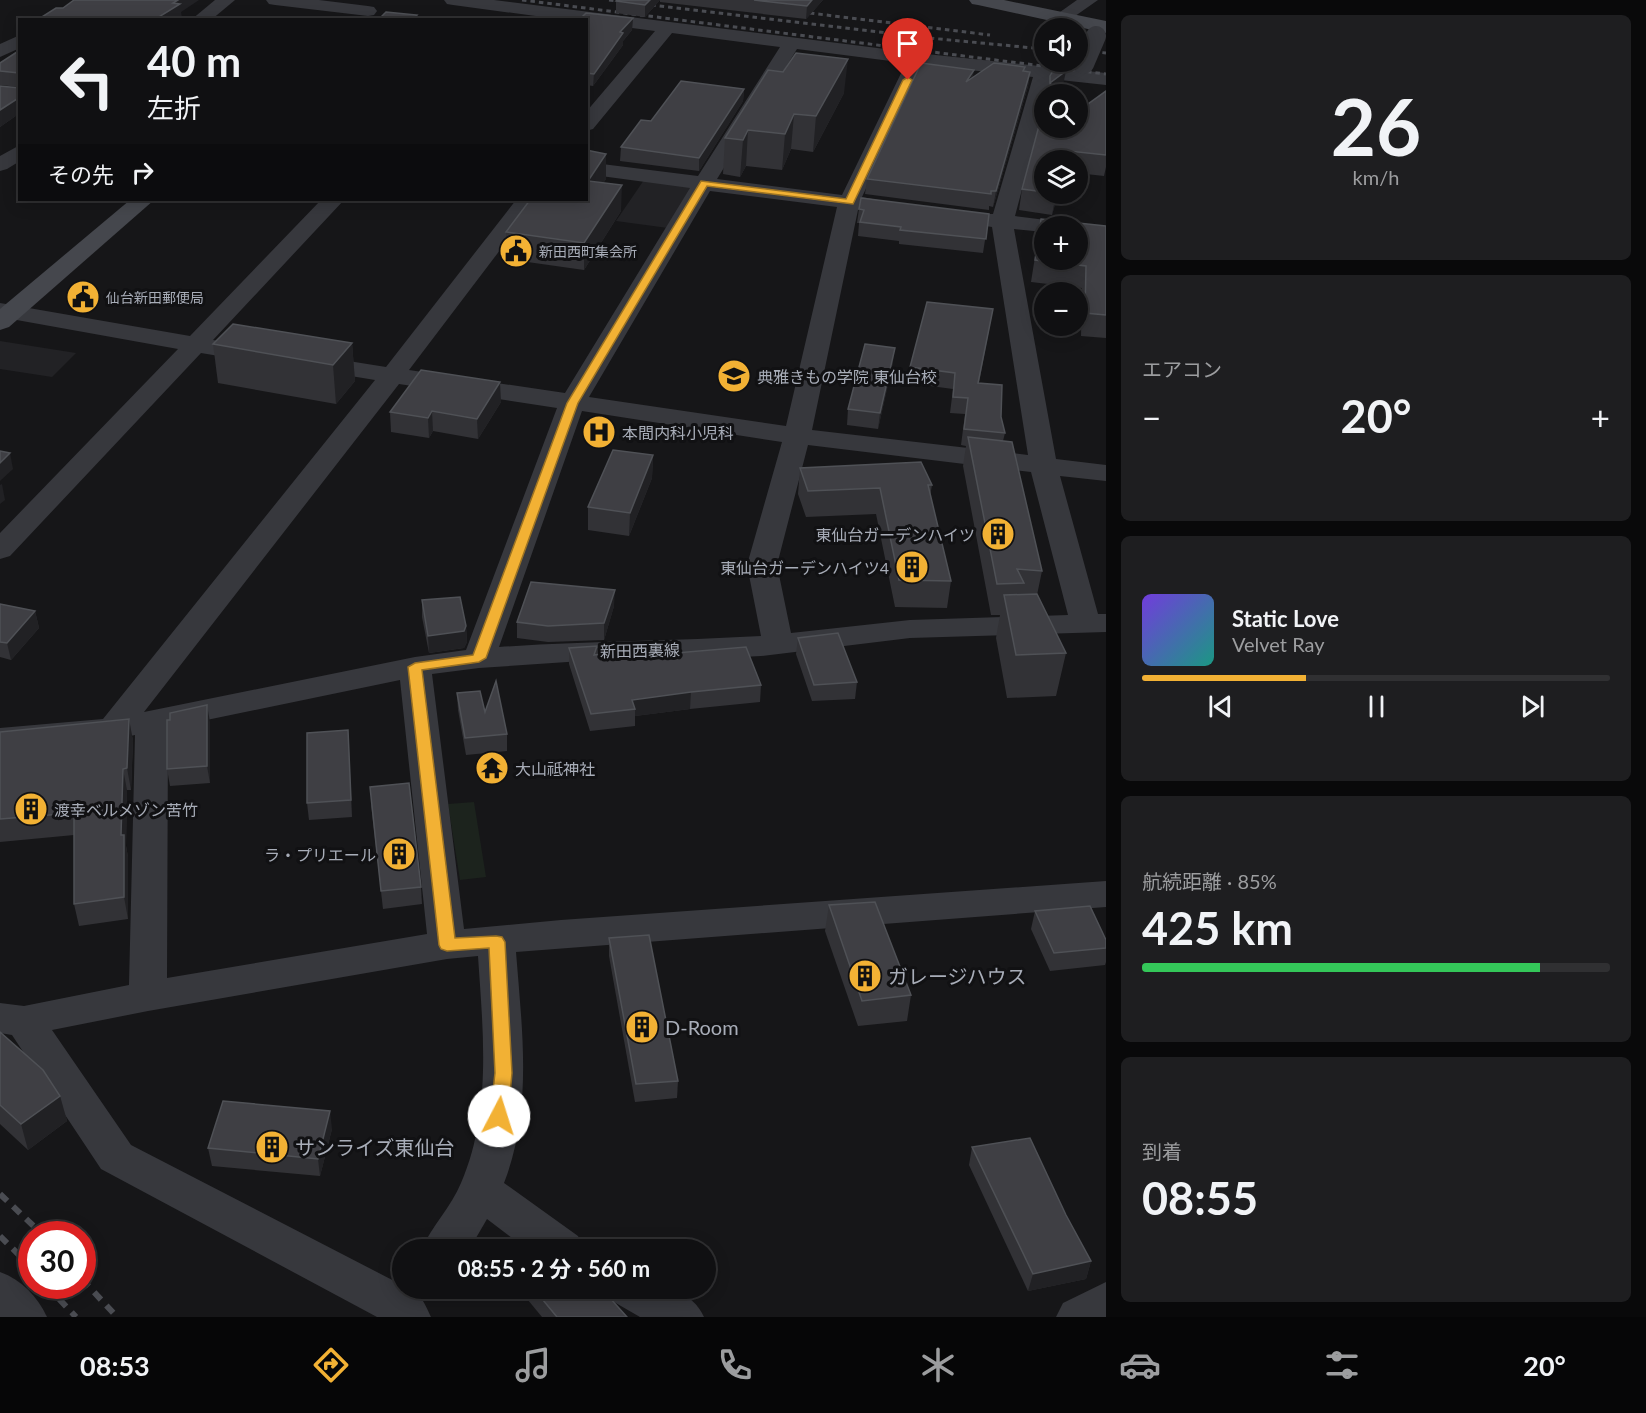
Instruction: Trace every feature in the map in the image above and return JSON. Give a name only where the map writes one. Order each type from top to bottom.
[{"type":"street","points":[[202,18],[226,0]]},
{"type":"street","points":[[275,0],[369,10]]},
{"type":"street","points":[[453,0],[513,14],[561,18]]},
{"type":"street","points":[[978,0],[1062,17],[1101,31],[1088,56]]},
{"type":"street","points":[[1062,17],[1089,0]]},
{"type":"street","points":[[588,20],[668,27],[917,59],[1034,70]]},
{"type":"street","points":[[588,123],[668,27]]},
{"type":"street","points":[[0,52],[18,41]]},
{"type":"street","points":[[479,658],[572,403],[704,183],[792,43]]},
{"type":"street","points":[[778,644],[762,566],[797,436],[849,202],[917,59]]},
{"type":"street","points":[[1044,72],[1002,222],[1043,465],[1095,623]]},
{"type":"street","points":[[1052,72],[1106,79]]},
{"type":"street","points":[[0,165],[18,152]]},
{"type":"street","points":[[588,168],[885,207]]},
{"type":"street","points":[[4,314],[142,201]]},
{"type":"street","points":[[0,550],[332,201]]},
{"type":"street","points":[[113,729],[392,376],[526,201]]},
{"type":"street","points":[[955,216],[1034,225]]},
{"type":"street","points":[[4,314],[194,346],[797,436],[1106,473]]},
{"type":"street","name":"新田西裏線","points":[[0,739],[113,729],[415,667],[479,658],[597,650],[683,650],[778,644],[910,629],[1095,623]]},
{"type":"street","points":[[415,667],[447,945]]},
{"type":"street","points":[[148,996],[152,721]]},
{"type":"street","points":[[406,1304],[116,1157],[12,1019],[447,945],[561,934],[1106,894]]},
{"type":"street","points":[[450,1239],[480,1189],[497,1138],[503,1073],[496,942]]},
{"type":"street","points":[[480,1189],[547,1239]]},
{"type":"street","points":[[0,1292],[24,1317]]},
{"type":"street","points":[[649,1299],[681,1317]]},
{"type":"street","points":[[1079,1317],[1106,1302]]},
{"type":"shaded area","points":[[644,180],[694,187],[668,228],[616,221]]},
{"type":"shaded area","points":[[0,341],[76,353],[52,377],[0,369]]},
{"type":"shaded area","points":[[474,802],[486,877],[460,880],[448,804]]},
{"type":"building","points":[[74,0],[178,0],[173,3],[180,4],[157,18],[40,18],[56,8],[63,8]]},
{"type":"building","points":[[617,0],[650,0],[645,5]]},
{"type":"building","points":[[754,0],[812,0],[807,6]]},
{"type":"building","points":[[386,12],[417,15],[414,18],[380,18]]},
{"type":"building","points":[[586,13],[633,18],[620,32],[623,33],[594,74],[588,73],[588,18],[581,18]]},
{"type":"building","points":[[18,51],[18,73],[0,71],[0,63]]},
{"type":"building","points":[[796,53],[848,59],[816,116],[794,114],[785,134],[748,130],[743,140],[725,138],[768,70],[783,72]]},
{"type":"building","points":[[921,63],[974,70],[966,82],[994,63],[1025,67],[1023,71],[1030,72],[996,191],[991,191],[991,194],[867,179]]},
{"type":"building","points":[[1052,72],[1065,72],[1050,83]]},
{"type":"building","points":[[681,81],[744,89],[699,158],[621,147],[641,120],[651,121]]},
{"type":"building","points":[[0,86],[18,88],[18,98],[0,110]]},
{"type":"building","points":[[1106,91],[1106,155],[1088,153],[1088,150],[1034,150],[1034,191],[1022,189],[1036,138],[1088,138],[1088,104]]},
{"type":"building","points":[[588,150],[606,154],[588,181]]},
{"type":"building","points":[[588,181],[622,185],[584,243],[506,232],[529,201],[588,201]]},
{"type":"building","points":[[861,198],[989,214],[986,239],[900,230],[901,227],[860,222],[864,210],[859,209]]},
{"type":"building","points":[[1088,224],[1106,226],[1106,315],[1088,313],[1088,282],[1086,282],[1086,270],[1088,270]]},
{"type":"building","points":[[927,302],[993,309],[978,383],[1002,385],[1001,417],[1005,433],[964,429],[968,398],[953,397],[955,373],[910,367]]},
{"type":"building","points":[[233,324],[352,343],[333,365],[213,344]]},
{"type":"building","points":[[865,344],[895,348],[880,413],[848,409]]},
{"type":"building","points":[[421,370],[500,382],[477,419],[432,411],[428,418],[390,412]]},
{"type":"building","name":"東仙台ガーデンハイツ","points":[[968,437],[1012,442],[1042,571],[1017,569],[1024,583],[997,584]]},
{"type":"building","points":[[613,450],[653,455],[630,513],[588,507]]},
{"type":"building","points":[[0,451],[10,453],[0,463]]},
{"type":"building","points":[[921,462],[932,485],[928,485],[951,581],[899,580],[880,488],[808,491],[800,468]]},
{"type":"building","points":[[531,582],[615,590],[604,623],[548,626],[517,622]]},
{"type":"building","points":[[1037,594],[1066,653],[1016,655],[1004,595]]},
{"type":"building","points":[[460,597],[466,626],[464,631],[428,636],[422,600]]},
{"type":"building","points":[[0,604],[35,611],[7,643],[0,642]]},
{"type":"building","points":[[838,633],[857,682],[814,685],[798,638]]},
{"type":"building","points":[[597,646],[594,655],[616,652],[617,657],[675,650],[676,653],[746,647],[761,685],[632,700],[635,709],[591,714],[569,648]]},
{"type":"building","points":[[496,681],[507,734],[465,738],[457,693],[480,691],[485,712]]},
{"type":"building","points":[[207,705],[207,766],[167,769],[167,720],[170,720],[170,713]]},
{"type":"building","points":[[129,719],[127,768],[123,769],[121,835],[124,835],[124,897],[74,904],[74,813],[0,819],[0,732]]},
{"type":"building","points":[[348,730],[351,800],[307,803],[307,733]]},
{"type":"building","name":"ラ・プリエール","points":[[409,783],[421,887],[381,891],[370,787]]},
{"type":"building","points":[[875,902],[911,995],[862,1001],[829,905]]},
{"type":"building","points":[[1090,906],[1106,940],[1106,948],[1054,953],[1035,911]]},
{"type":"building","name":"D-Room","points":[[649,935],[678,1081],[636,1084],[609,938]]},
{"type":"building","points":[[0,1032],[43,1070],[60,1096],[21,1124],[0,1105]]},
{"type":"building","points":[[223,1101],[330,1111],[318,1159],[208,1148]]},
{"type":"building","points":[[1030,1138],[1066,1215],[1091,1261],[1033,1274],[972,1147]]},
{"type":"building","points":[[542,1299],[611,1299],[627,1317],[557,1317]]},
{"type":"railway","points":[[522,0],[1106,74]]},
{"type":"railway","points":[[609,0],[929,38],[1034,48]]},
{"type":"railway","points":[[793,11],[990,35]]},
{"type":"railway","points":[[1088,51],[1106,53]]},
{"type":"railway","points":[[0,1194],[28,1221]]},
{"type":"railway","points":[[0,1236],[18,1254]]},
{"type":"railway","points":[[96,1294],[117,1317]]},
{"type":"railway","points":[[59,1299],[76,1317]]},
{"type":"place","name":"新田西町集会所","points":[[516,251]]},
{"type":"place","name":"仙台新田郵便局","points":[[83,297]]},
{"type":"place","name":"典雅きもの学院 東仙台校","points":[[734,376]]},
{"type":"place","name":"本間内科小児科","points":[[599,432]]},
{"type":"place","name":"東仙台ガーデンハイツ","points":[[998,534]]},
{"type":"place","name":"東仙台ガーデンハイツ4","points":[[912,567]]},
{"type":"place","name":"大山祗神社","points":[[492,768]]},
{"type":"place","name":"渡幸ベルメゾン苦竹","points":[[31,809]]},
{"type":"place","name":"ラ・プリエール","points":[[399,854]]},
{"type":"place","name":"ガレージハウス","points":[[865,976]]},
{"type":"place","name":"D-Room","points":[[642,1027]]},
{"type":"place","name":"サンライズ東仙台","points":[[272,1147]]},
{"type":"route","points":[[499,1116],[503,1073],[496,942],[447,945],[415,667],[479,658],[572,403],[704,183],[849,202],[908,80]]}]
